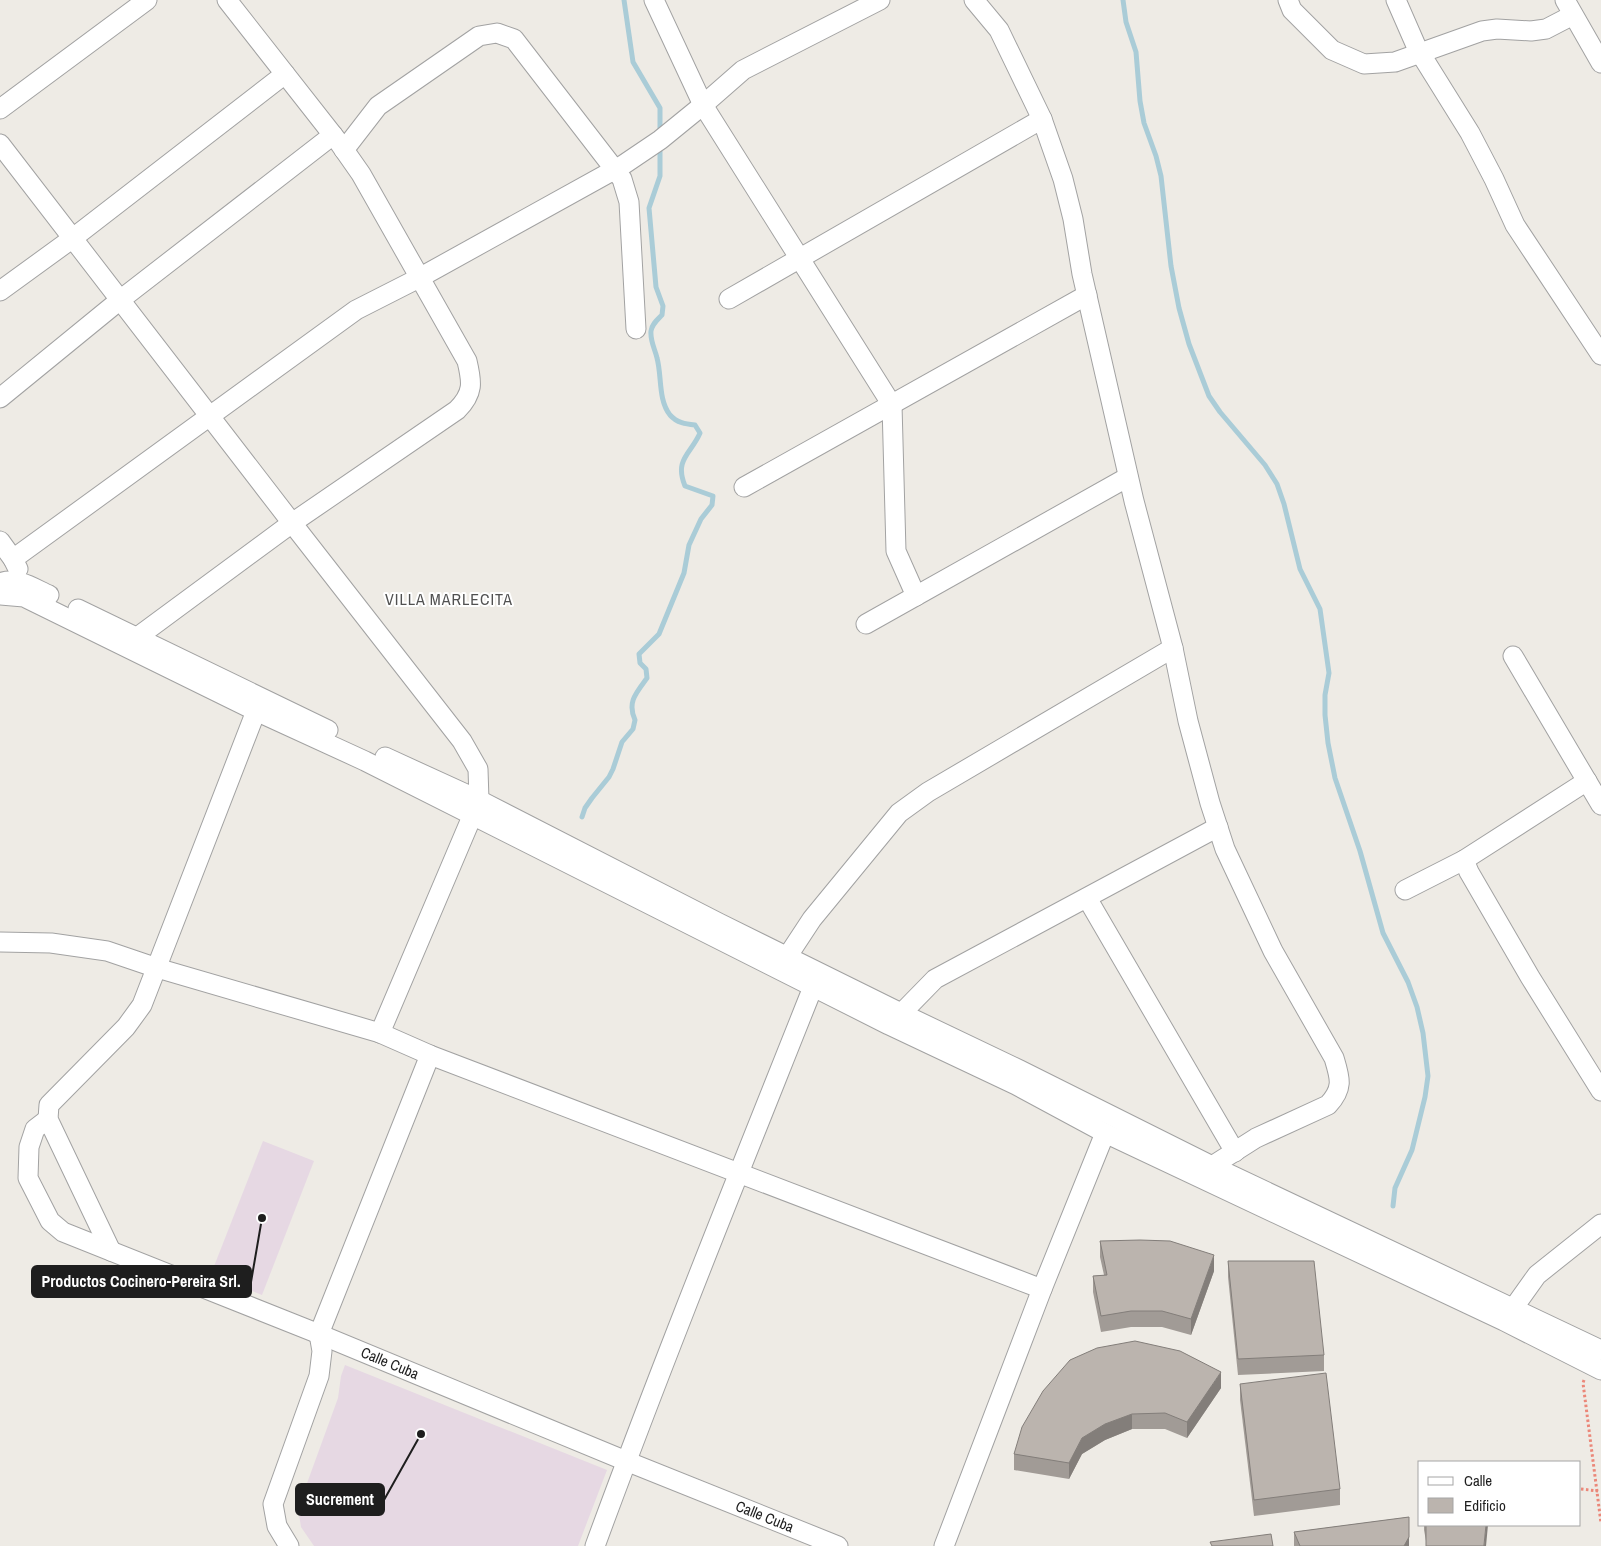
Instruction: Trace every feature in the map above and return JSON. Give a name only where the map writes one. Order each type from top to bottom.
[{"type":"street","points":[[0,109],[147,0]]},
{"type":"street","points":[[131,642],[292,523],[457,410],[466,401],[471,378],[467,360],[377,202],[339,143],[227,0]]},
{"type":"street","points":[[654,0],[703,106],[892,405],[896,551],[916,596]]},
{"type":"street","points":[[13,559],[356,310],[419,278],[615,169],[660,140],[703,106],[743,70],[880,0]]},
{"type":"street","points":[[974,0],[999,30],[1042,119],[1063,179],[1128,477],[1173,648],[1188,721],[1225,849],[1260,926],[1334,1058],[1340,1077],[1336,1097],[1328,1105],[1256,1138],[1212,1166]]},
{"type":"street","points":[[1288,0],[1292,10],[1332,50],[1364,64],[1395,62],[1482,31],[1497,29],[1531,31],[1546,29],[1569,7],[1601,62]]},
{"type":"street","points":[[1396,0],[1420,53],[1470,134],[1494,179],[1515,225],[1601,355]]},
{"type":"street","points":[[0,398],[120,300],[339,143],[378,106],[479,36],[497,33],[514,39],[622,179],[629,202],[636,329]]},
{"type":"street","points":[[0,291],[285,74]]},
{"type":"street","points":[[729,299],[1042,119]]},
{"type":"street","points":[[0,144],[462,741],[478,769],[476,807],[380,1033]]},
{"type":"street","points":[[744,487],[1087,295]]},
{"type":"street","points":[[866,624],[1128,477]]},
{"type":"street","points":[[0,541],[13,559],[23,590]]},
{"type":"street","points":[[0,584],[4,582],[23,590],[131,642],[318,725],[813,987],[1020,1070],[1597,1361]]},
{"type":"street","points":[[0,595],[23,590]]},
{"type":"street","points":[[131,642],[256,711],[365,761],[476,807],[787,957],[895,1019],[1105,1133],[1509,1315]]},
{"type":"street","points":[[787,957],[812,918],[899,813],[928,792],[1173,648]]},
{"type":"street","points":[[1513,656],[1601,805]]},
{"type":"street","name":"Calle Cuba","points":[[256,711],[142,1005],[126,1027],[49,1105],[48,1119],[35,1129],[29,1147],[28,1178],[50,1221],[63,1232],[319,1334],[626,1462],[838,1546]]},
{"type":"street","points":[[1405,890],[1464,860],[1587,781]]},
{"type":"street","points":[[895,1019],[935,979],[1218,827]]},
{"type":"street","points":[[1464,860],[1468,872],[1525,969],[1601,1091]]},
{"type":"street","points":[[1086,898],[1235,1152]]},
{"type":"street","points":[[0,942],[51,943],[107,951],[157,968],[380,1033],[430,1055],[1042,1289]]},
{"type":"street","points":[[595,1546],[626,1462],[813,987]]},
{"type":"street","points":[[290,1546],[277,1526],[273,1504],[319,1376],[322,1351],[319,1334],[430,1055]]},
{"type":"street","points":[[48,1119],[110,1251]]},
{"type":"street","points":[[944,1546],[1042,1289],[1105,1133]]},
{"type":"street","points":[[1509,1315],[1537,1275],[1601,1224]]},
{"type":"path","points":[[1597,1361],[1583,1383],[1601,1523]]},
{"type":"path","points":[[1581,1489],[1598,1491]]},
{"type":"shaded area","points":[[263,1141],[314,1161],[262,1295],[211,1274]]},
{"type":"shaded area","points":[[345,1365],[607,1470],[578,1546],[314,1546],[301,1527],[298,1508],[338,1398],[341,1376]]},
{"type":"building","points":[[1100,1241],[1170,1241],[1214,1255],[1191,1319],[1162,1311],[1131,1311],[1101,1316],[1093,1276],[1107,1275]]},
{"type":"building","points":[[1228,1261],[1314,1261],[1324,1355],[1238,1359]]},
{"type":"building","points":[[1135,1341],[1180,1351],[1221,1372],[1187,1422],[1165,1413],[1132,1414],[1105,1424],[1082,1438],[1069,1463],[1014,1454],[1022,1427],[1043,1391],[1070,1360],[1097,1348]]},
{"type":"building","points":[[1326,1373],[1340,1489],[1254,1500],[1240,1384]]},
{"type":"building","points":[[1409,1517],[1409,1537],[1404,1546],[1300,1546],[1294,1532]]},
{"type":"building","points":[[1426,1526],[1486,1526],[1484,1546],[1426,1546]]},
{"type":"building","points":[[1271,1534],[1273,1546],[1212,1546],[1210,1542]]},
{"type":"waterway","points":[[624,0],[633,62],[660,108],[660,133]]},
{"type":"waterway","points":[[1123,0],[1126,22],[1136,52],[1140,101],[1144,123],[1161,176],[1171,266],[1179,308],[1189,344],[1209,396],[1220,412],[1265,465],[1277,484],[1284,504],[1300,569],[1320,609],[1329,673],[1325,695],[1325,715],[1335,778],[1360,851],[1383,933],[1408,982],[1417,1007],[1423,1033],[1428,1076],[1425,1097],[1412,1150],[1395,1188],[1393,1206]]},
{"type":"waterway","points":[[582,817],[585,808],[609,777],[622,742],[633,729],[635,720],[632,703],[636,693],[647,678],[646,669],[640,663],[639,654],[659,634],[684,573],[689,545],[701,519],[712,505],[713,496],[685,486],[681,469],[685,457],[700,433],[695,425],[685,424],[676,420],[666,409],[662,395],[659,365],[651,338],[651,331],[655,322],[662,315],[663,306],[656,287],[649,208],[660,176],[660,147]]},
{"type":"place","name":"Productos Cocinero-Pereira Srl.","points":[[262,1218]]},
{"type":"place","name":"Sucrement","points":[[421,1434]]},
{"type":"district","name":"VILLA MARLECITA","points":[[449,599]]}]
